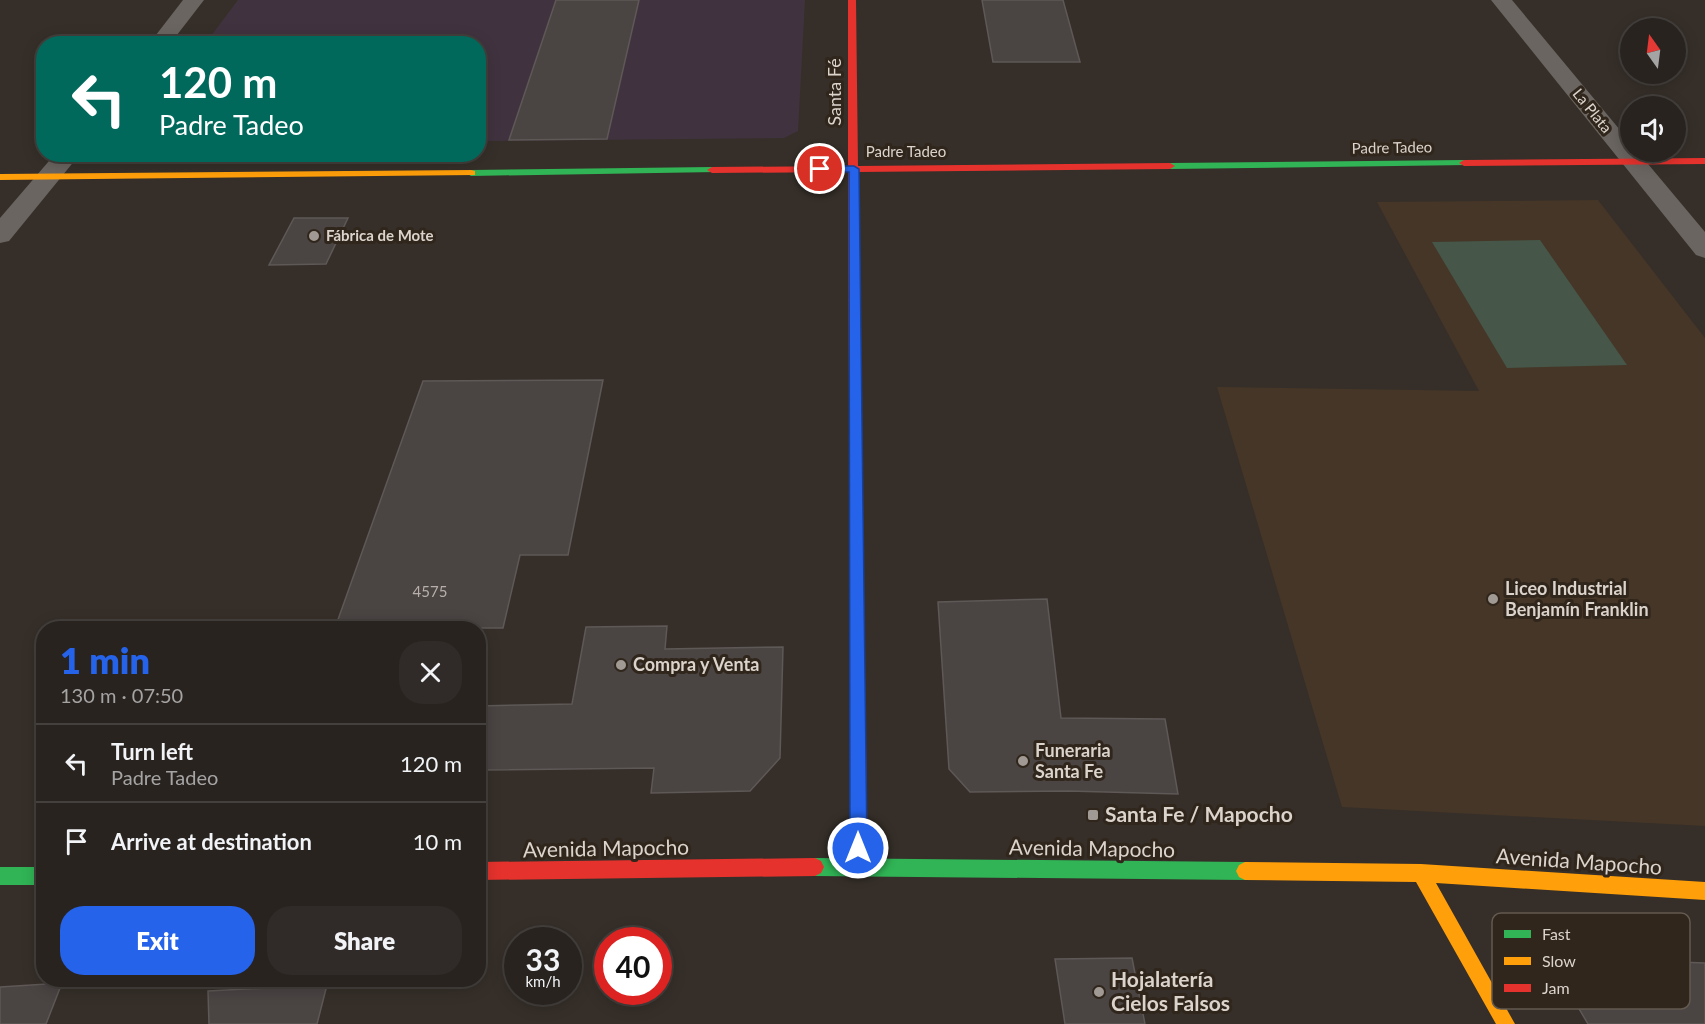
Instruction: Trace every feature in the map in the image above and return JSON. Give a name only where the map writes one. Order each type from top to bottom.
[{"type":"street","points":[[165,36],[194,0]]},
{"type":"street","name":"Santa Fé","points":[[852,0],[859,867]]},
{"type":"street","name":"La Plata","points":[[1501,0],[1620,145]]},
{"type":"street","name":"Padre Tadeo","points":[[1686,161],[1705,161]]},
{"type":"street","points":[[0,235],[62,162]]},
{"type":"street","name":"Padre Tadeo","points":[[0,177],[1634,162]]},
{"type":"street","name":"La Plata","points":[[1634,162],[1705,249]]},
{"type":"street","name":"Avenida Mapocho","points":[[486,871],[859,867],[1421,873],[1705,891]]},
{"type":"street","points":[[1421,873],[1492,999]]},
{"type":"street","points":[[0,876],[36,876]]},
{"type":"street","points":[[1498,1009],[1506,1024]]},
{"type":"shaded area","points":[[238,0],[805,0],[798,131],[784,138],[486,141],[486,36],[211,36]]},
{"type":"shaded area","name":"Liceo Industrial Benjamín Franklin","points":[[1598,200],[1705,338],[1705,826],[1342,807],[1217,387],[1479,391],[1377,202]]},
{"type":"green space","points":[[1540,240],[1627,365],[1507,368],[1432,242]]},
{"type":"building","points":[[556,0],[639,0],[607,139],[509,140]]},
{"type":"building","points":[[982,0],[1063,0],[1080,62],[993,62]]},
{"type":"building","points":[[294,218],[348,218],[326,264],[269,265]]},
{"type":"building","points":[[603,380],[568,555],[520,555],[503,628],[486,628],[486,621],[337,621],[423,381]]},
{"type":"building","points":[[1047,599],[1061,718],[1165,719],[1178,794],[1069,791],[970,792],[949,769],[938,602]]},
{"type":"building","points":[[667,626],[665,649],[783,647],[780,758],[750,791],[651,793],[654,768],[486,770],[486,706],[572,704],[586,627]]},
{"type":"building","name":"Hojalatería Cielos Falsos","points":[[1132,958],[1145,1024],[1065,1024],[1055,959]]},
{"type":"building","points":[[1690,962],[1705,963],[1705,1024],[1588,1024],[1579,1009],[1690,1009]]},
{"type":"building","points":[[36,985],[36,987],[60,987],[46,1024],[0,1024],[0,987]]},
{"type":"building","points":[[326,987],[317,1024],[209,1024],[208,991]]},
{"type":"traffic: fast","points":[[1170,166],[1464,163]]},
{"type":"traffic: fast","points":[[471,173],[712,170]]},
{"type":"traffic: fast","points":[[815,867],[1245,871]]},
{"type":"traffic: fast","points":[[0,876],[36,876]]},
{"type":"traffic: slow","points":[[0,177],[471,173]]},
{"type":"traffic: slow","points":[[855,392],[857,626]]},
{"type":"traffic: slow","points":[[1245,871],[1421,873],[1705,891]]},
{"type":"traffic: slow","points":[[1421,873],[1492,999]]},
{"type":"traffic: slow","points":[[1498,1009],[1506,1024]]},
{"type":"traffic: jam","points":[[852,0],[855,392]]},
{"type":"traffic: jam","points":[[1464,163],[1705,161]]},
{"type":"traffic: jam","points":[[712,170],[1170,166]]},
{"type":"traffic: jam","points":[[857,626],[859,867]]},
{"type":"traffic: jam","points":[[486,871],[815,867]]},
{"type":"place","name":"Fábrica de Mote","points":[[314,236]]},
{"type":"place","name":"Liceo Industrial Benjamín Franklin","points":[[1493,599]]},
{"type":"place","name":"Compra y Venta","points":[[621,665]]},
{"type":"place","name":"Funeraria Santa Fe","points":[[1023,761]]},
{"type":"place","name":"Santa Fe / Mapocho","points":[[1093,815]]},
{"type":"place","name":"Hojalatería Cielos Falsos","points":[[1099,992]]},
{"type":"route","points":[[820,169],[854,169],[858,848]]}]
